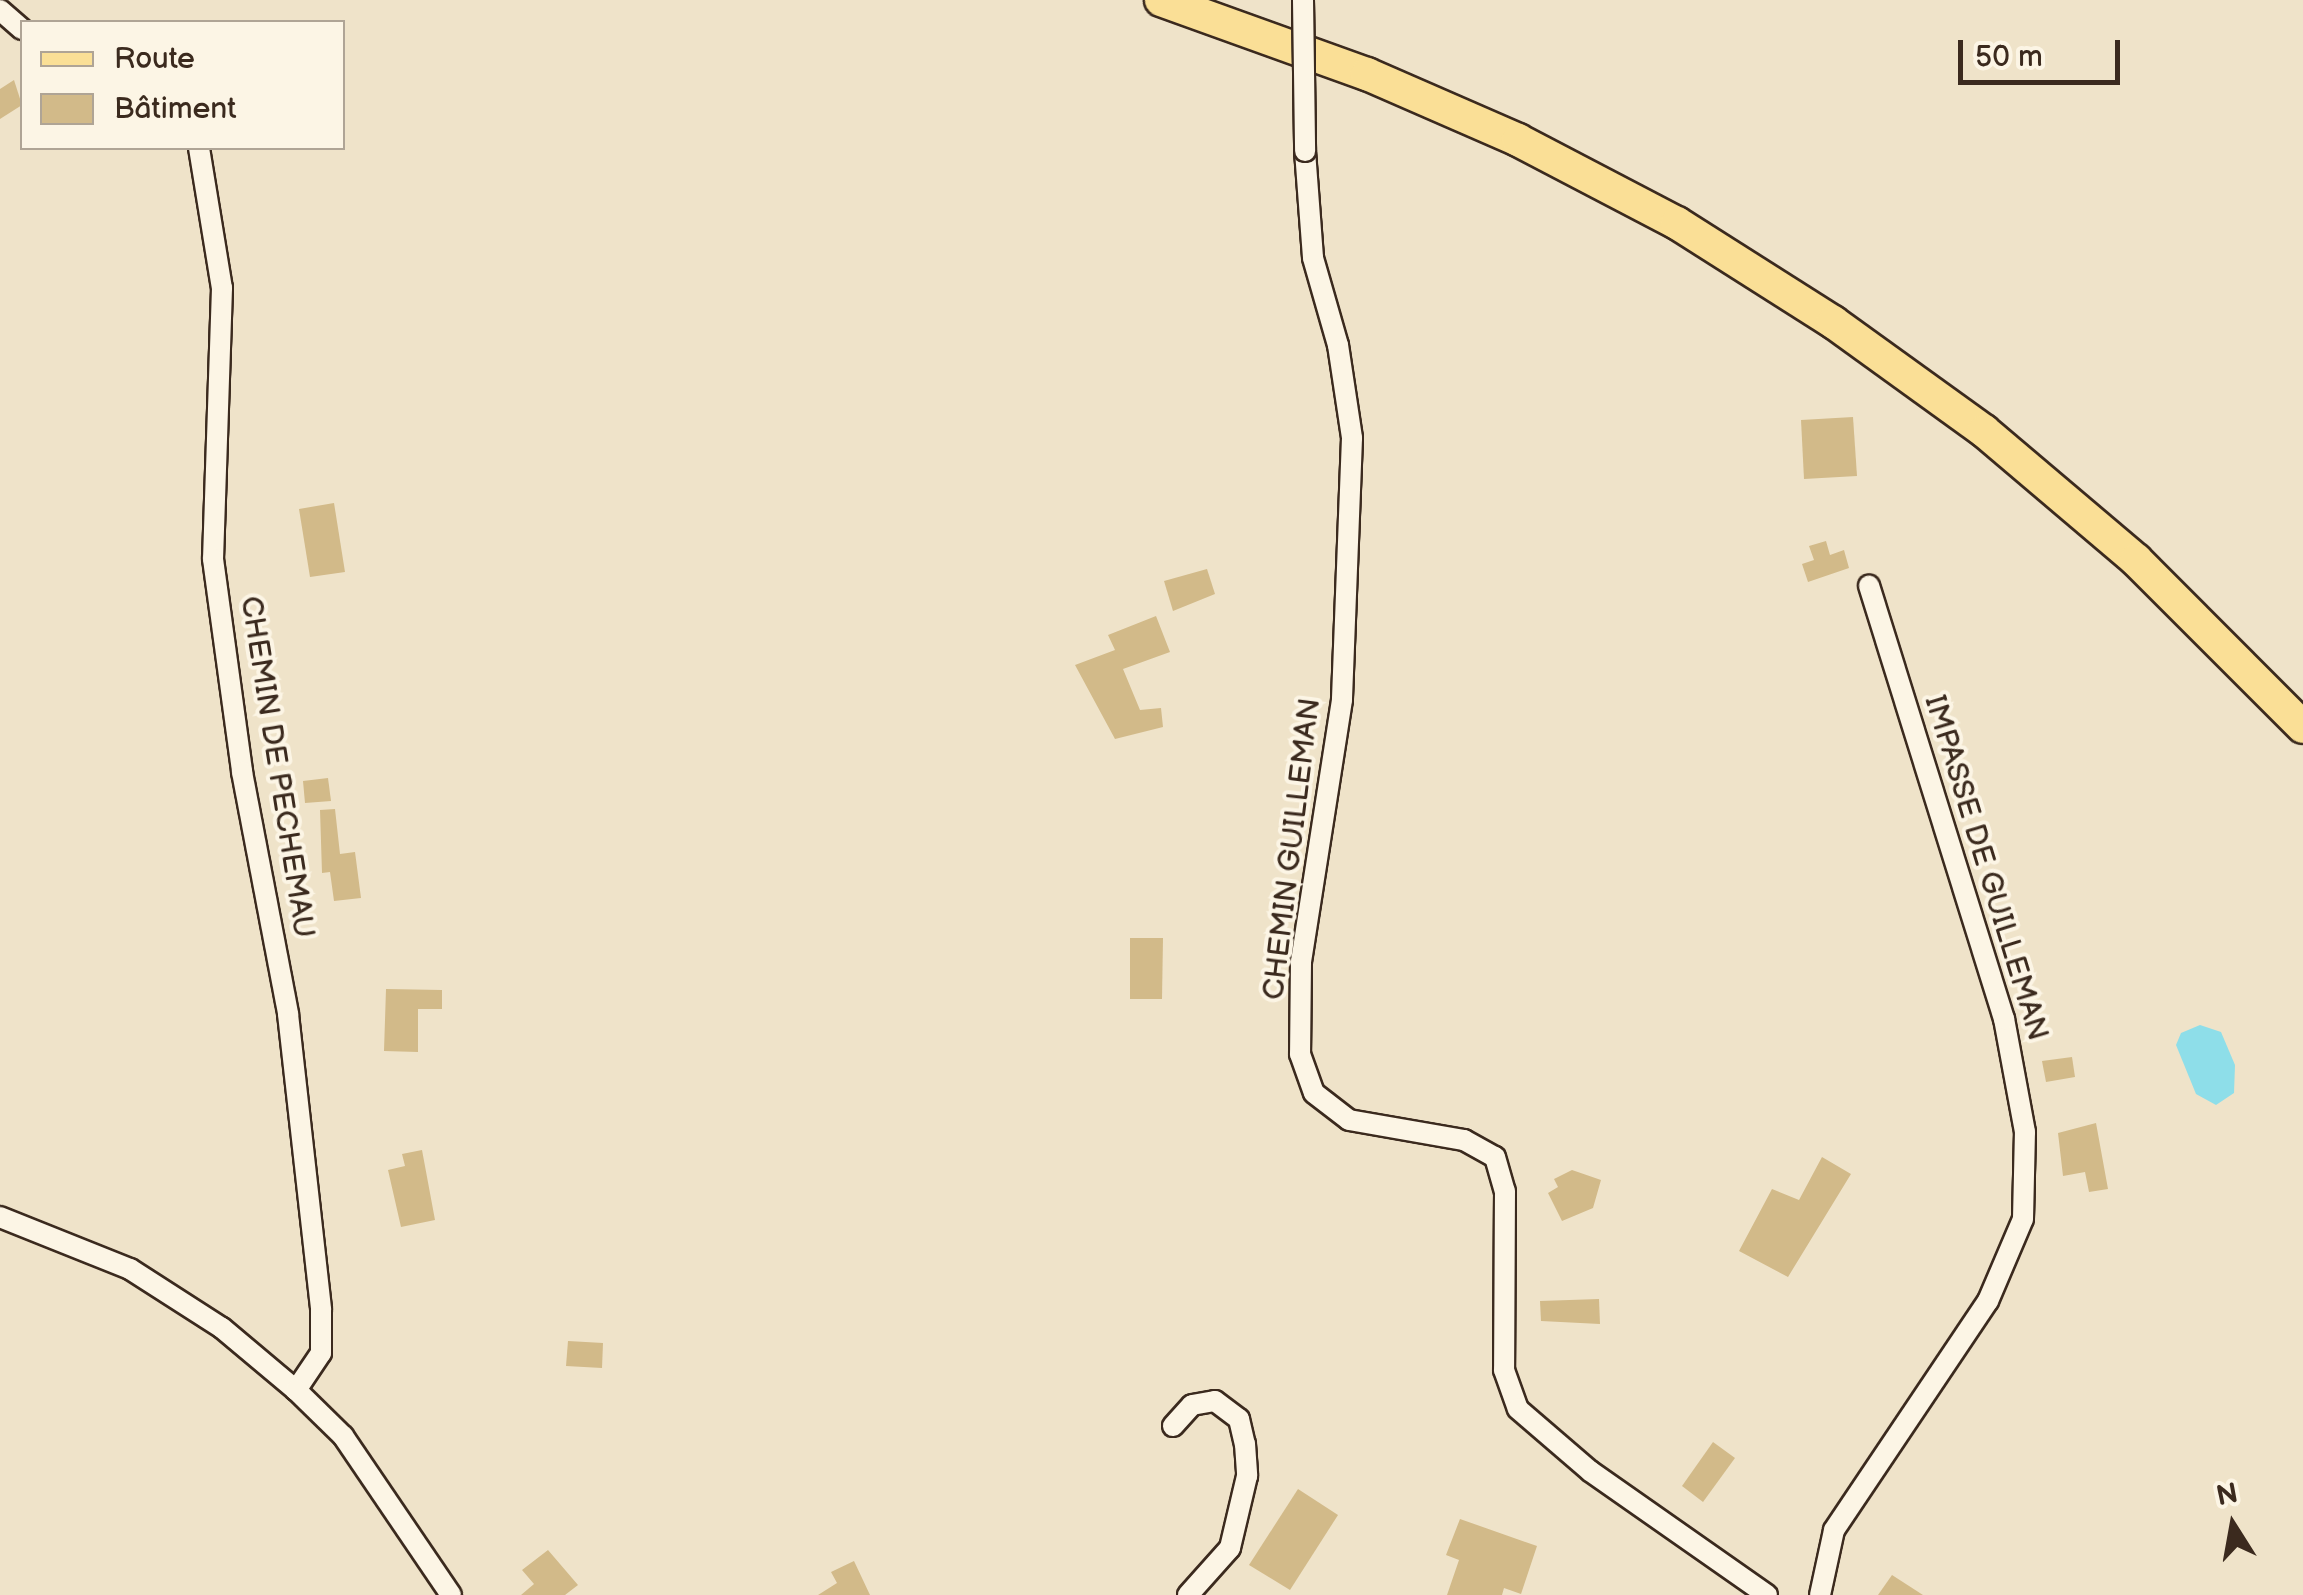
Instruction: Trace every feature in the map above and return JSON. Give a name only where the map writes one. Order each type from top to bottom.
[{"type":"main road","points":[[1161,0],[1367,74],[1518,140],[1677,223],[1818,312],[2015,457],[2136,560],[2303,727]]},
{"type":"street","name":"CHEMIN GUILLEMAN","points":[[1303,0],[1305,151],[1312,258],[1338,345],[1352,438],[1342,700],[1301,962],[1300,1054],[1314,1093],[1350,1120],[1464,1140],[1495,1157],[1505,1191],[1504,1370],[1518,1409],[1590,1471],[1767,1595]]},
{"type":"street","points":[[0,10],[20,27]]},
{"type":"street","name":"CHEMIN DE PECHEMAU","points":[[199,150],[222,288],[214,559],[242,772],[288,1014],[321,1310],[321,1353],[296,1390]]},
{"type":"street","name":"IMPASSE DE GUILLEMAN","points":[[1820,1595],[1834,1530],[1988,1300],[2023,1219],[2025,1132],[2004,1019],[1869,586]]},
{"type":"street","points":[[0,1217],[130,1270],[222,1328],[296,1390],[343,1436],[452,1595]]},
{"type":"street","points":[[1173,1426],[1192,1405],[1215,1401],[1238,1420],[1245,1444],[1247,1476],[1230,1548],[1188,1595]]},
{"type":"water","points":[[2200,1025],[2221,1032],[2235,1065],[2234,1093],[2216,1105],[2196,1094],[2176,1045],[2181,1033]]},
{"type":"building","points":[[14,80],[20,106],[0,119],[0,89]]},
{"type":"building","points":[[1853,417],[1857,476],[1804,479],[1801,420]]},
{"type":"building","points":[[334,503],[345,572],[310,577],[299,509]]},
{"type":"building","points":[[1826,541],[1830,555],[1844,550],[1849,568],[1808,582],[1802,564],[1814,560],[1809,546]]},
{"type":"building","points":[[1207,569],[1215,594],[1173,611],[1164,581]]},
{"type":"building","points":[[1156,616],[1170,652],[1123,669],[1140,710],[1161,708],[1163,727],[1115,739],[1075,665],[1115,650],[1108,635]]},
{"type":"building","points":[[328,778],[331,801],[305,803],[303,781]]},
{"type":"building","points":[[335,809],[340,854],[355,852],[361,898],[334,901],[330,872],[322,873],[320,810]]},
{"type":"building","points":[[1130,938],[1163,938],[1162,999],[1130,999]]},
{"type":"building","points":[[386,989],[442,990],[442,1009],[418,1009],[418,1052],[384,1051]]},
{"type":"building","points":[[2072,1057],[2075,1077],[2046,1082],[2042,1061]]},
{"type":"building","points":[[2096,1123],[2108,1189],[2089,1192],[2085,1172],[2063,1176],[2058,1133]]},
{"type":"building","points":[[422,1150],[435,1220],[401,1227],[388,1170],[405,1166],[402,1154]]},
{"type":"building","points":[[1822,1157],[1851,1174],[1788,1277],[1739,1251],[1772,1189],[1799,1200]]},
{"type":"building","points":[[1572,1170],[1601,1180],[1593,1208],[1562,1221],[1548,1193],[1558,1187],[1554,1179]]},
{"type":"building","points":[[1599,1299],[1600,1324],[1541,1321],[1540,1301]]},
{"type":"building","points":[[568,1341],[603,1343],[602,1368],[566,1366]]},
{"type":"building","points":[[1713,1442],[1735,1458],[1703,1502],[1682,1486]]},
{"type":"building","points":[[1298,1489],[1338,1515],[1290,1590],[1249,1565]]},
{"type":"building","points":[[1460,1519],[1537,1546],[1521,1594],[1504,1588],[1502,1595],[1447,1595],[1459,1560],[1446,1555]]},
{"type":"building","points":[[548,1550],[578,1585],[565,1595],[521,1595],[534,1584],[522,1570]]},
{"type":"building","points":[[854,1561],[870,1595],[818,1595],[837,1583],[831,1572]]},
{"type":"building","points":[[1892,1575],[1923,1595],[1878,1595]]}]
